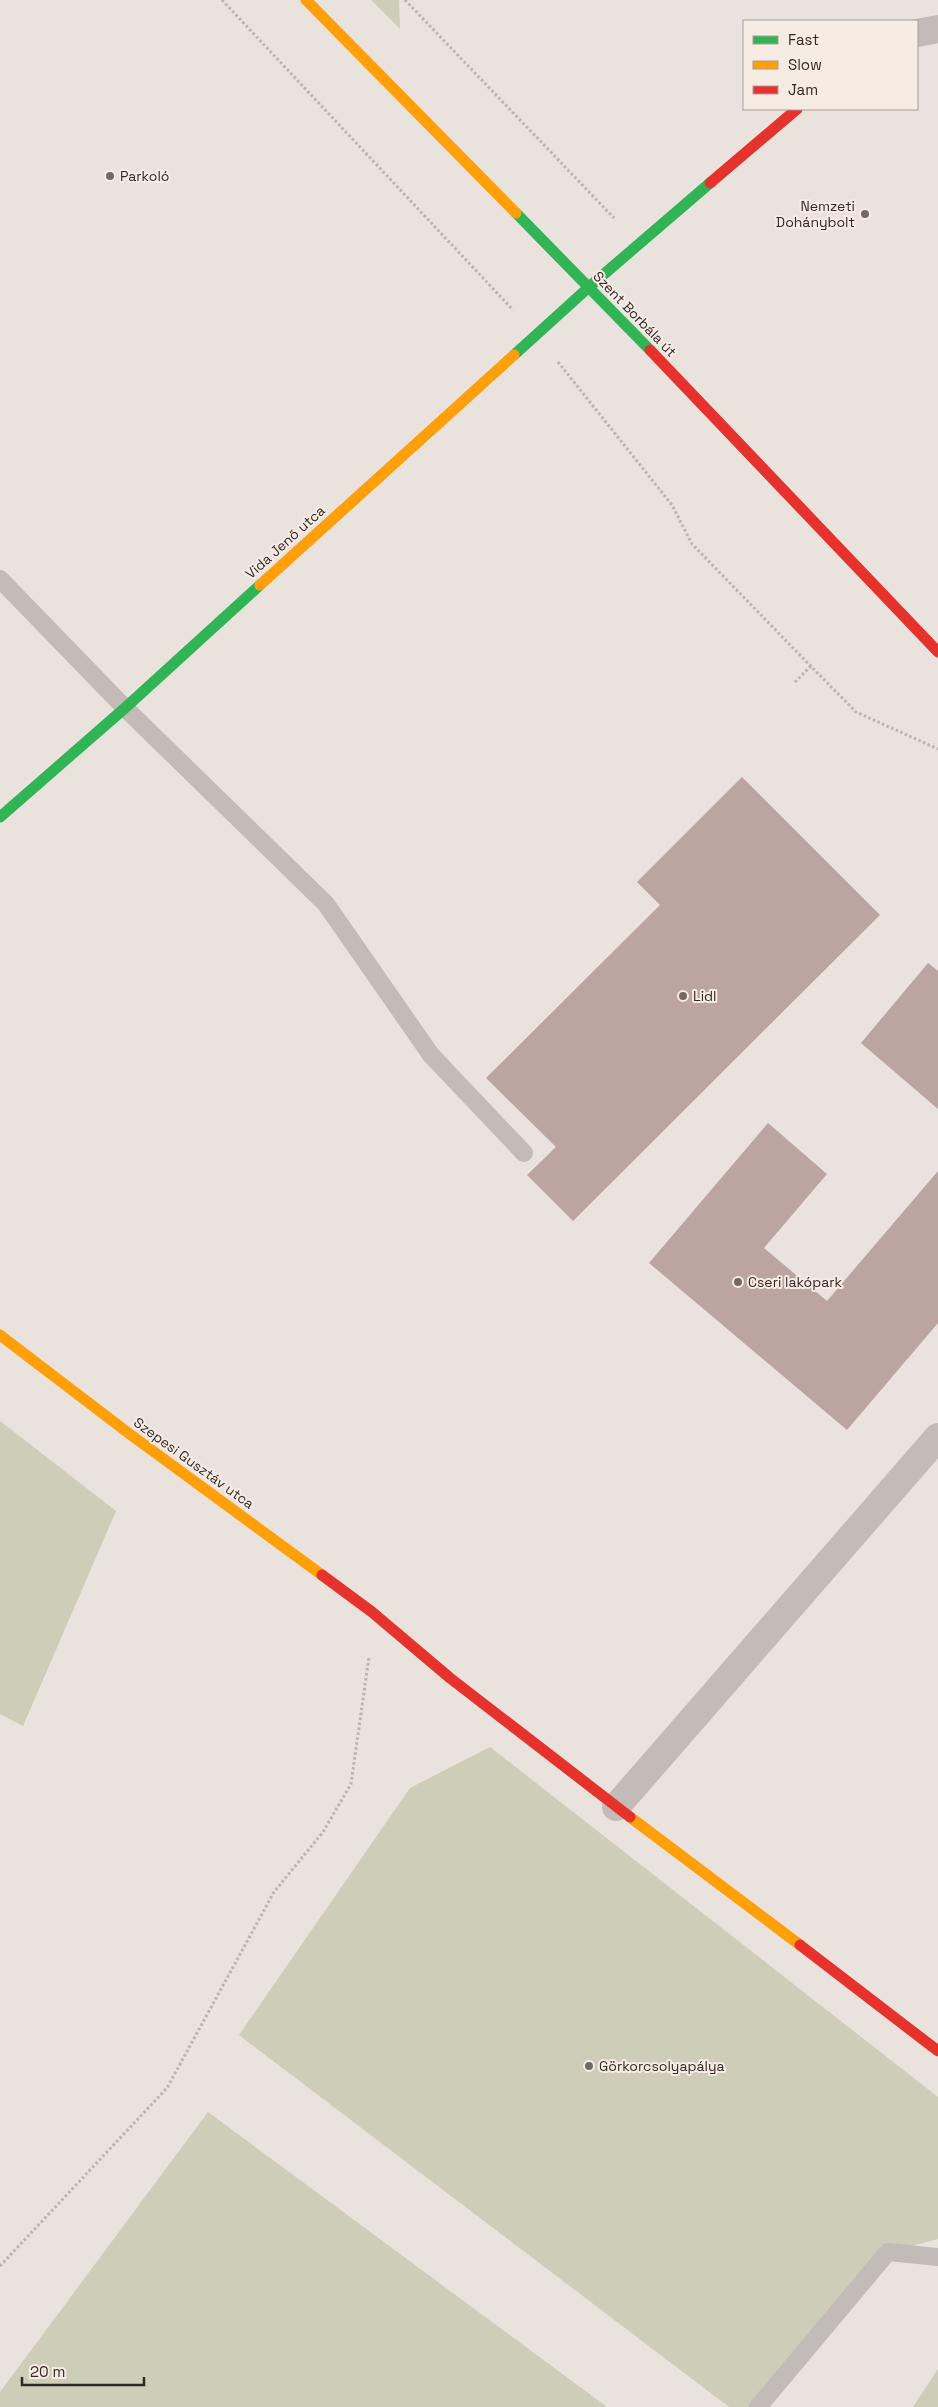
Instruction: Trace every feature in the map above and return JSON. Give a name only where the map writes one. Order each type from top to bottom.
[{"type":"street","name":"Szent Borbála út","points":[[306,0],[589,287],[938,652]]},
{"type":"street","points":[[918,33],[938,29]]},
{"type":"street","name":"Vida Jenő utca","points":[[0,817],[125,708],[536,334],[796,110]]},
{"type":"street","name":"Szepesi Gusztáv utca","points":[[0,1336],[372,1612],[450,1678],[616,1807],[738,1897],[938,2051]]},
{"type":"street","points":[[616,1807],[938,1437]]},
{"type":"lane","points":[[0,579],[125,708],[326,904],[431,1055],[524,1153]]},
{"type":"lane","points":[[758,2407],[888,2252],[938,2257]]},
{"type":"path","points":[[222,0],[536,334],[672,505],[692,544],[856,712],[938,749]]},
{"type":"path","points":[[405,0],[608,211],[636,246]]},
{"type":"path","points":[[795,682],[811,666]]},
{"type":"path","points":[[0,2266],[167,2088],[274,1892],[323,1832],[351,1784],[370,1654],[372,1612]]},
{"type":"green space","points":[[371,0],[399,0],[400,29]]},
{"type":"green space","points":[[0,1421],[116,1511],[23,1726],[0,1714]]},
{"type":"green space","name":"Görkorcsolyapálya","points":[[490,1747],[938,2097],[938,2239],[888,2252],[758,2407],[729,2407],[239,2035],[410,1788]]},
{"type":"green space","points":[[208,2112],[607,2407],[0,2407],[0,2392]]},
{"type":"green space","points":[[938,2369],[938,2407],[913,2407]]},
{"type":"building","name":"Lidl","points":[[742,777],[880,915],[573,1221],[527,1175],[556,1147],[486,1078],[660,905],[637,882]]},
{"type":"building","points":[[928,963],[938,971],[938,1109],[861,1043]]},
{"type":"building","name":"Cseri lakópark","points":[[768,1123],[827,1174],[764,1248],[827,1301],[938,1171],[938,1323],[847,1430],[649,1263]]},
{"type":"traffic: fast","points":[[514,355],[589,287],[710,183]]},
{"type":"traffic: fast","points":[[516,213],[650,350]]},
{"type":"traffic: fast","points":[[0,817],[125,708],[260,585]]},
{"type":"traffic: slow","points":[[306,0],[516,213]]},
{"type":"traffic: slow","points":[[260,585],[514,355]]},
{"type":"traffic: slow","points":[[0,1335],[131,1435],[322,1575]]},
{"type":"traffic: slow","points":[[630,1817],[800,1945]]},
{"type":"traffic: jam","points":[[710,183],[796,110]]},
{"type":"traffic: jam","points":[[650,350],[938,652]]},
{"type":"traffic: jam","points":[[322,1575],[372,1612],[450,1678],[630,1817]]},
{"type":"traffic: jam","points":[[800,1945],[938,2051]]},
{"type":"place","name":"Parkoló","points":[[110,176]]},
{"type":"place","name":"Nemzeti Dohánybolt","points":[[865,214]]},
{"type":"place","name":"Lidl","points":[[683,996]]},
{"type":"place","name":"Cseri lakópark","points":[[738,1282]]},
{"type":"place","name":"Görkorcsolyapálya","points":[[589,2066]]}]
